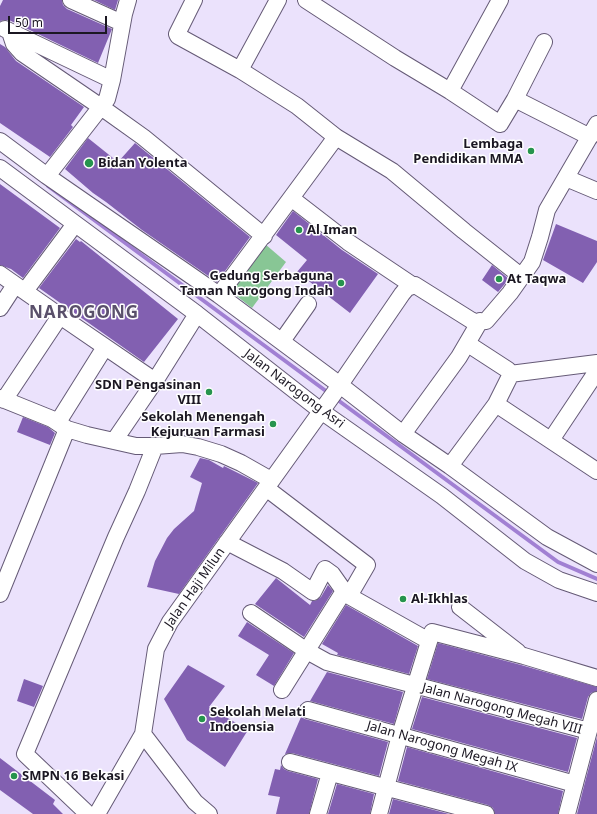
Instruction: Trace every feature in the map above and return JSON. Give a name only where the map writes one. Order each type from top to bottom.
[{"type":"street","points":[[71,0],[122,23]]},
{"type":"street","points":[[47,176],[107,99],[128,0]]},
{"type":"street","points":[[194,0],[177,34],[178,36],[240,70],[297,106],[336,136],[392,171],[464,231],[522,276]]},
{"type":"street","points":[[240,70],[278,0]]},
{"type":"street","points":[[306,0],[500,124],[515,99],[544,42]]},
{"type":"street","points":[[450,91],[500,0]]},
{"type":"street","points":[[5,29],[112,80]]},
{"type":"street","points":[[5,29],[14,44],[22,53],[101,107],[180,167],[264,236]]},
{"type":"street","points":[[291,198],[348,242],[412,286],[419,286],[474,322],[486,320],[510,293],[532,262],[547,210],[594,130],[515,99]]},
{"type":"street","points":[[219,295],[264,236],[336,136]]},
{"type":"street","name":"Jalan Narogong Asri","points":[[0,141],[47,176],[219,295],[282,341],[331,398],[442,496],[525,561],[559,580],[597,592]]},
{"type":"street","name":"Jalan Narogong Asri","points":[[0,168],[197,314],[331,398],[403,434],[450,466],[547,537],[597,564]]},
{"type":"street","points":[[566,178],[597,192]]},
{"type":"street","points":[[0,308],[20,288],[75,224]]},
{"type":"street","points":[[0,274],[155,381]]},
{"type":"street","name":"Jalan Haji Milun","points":[[97,814],[143,734],[156,649],[174,615],[331,398],[402,294],[407,288],[412,286]]},
{"type":"street","points":[[282,341],[308,304]]},
{"type":"street","points":[[114,440],[155,381],[197,314]]},
{"type":"street","points":[[60,316],[2,399],[32,410],[62,426],[87,435],[136,446],[182,444],[222,454],[268,484],[367,565],[307,651],[282,690]]},
{"type":"street","points":[[403,434],[468,344],[480,321]]},
{"type":"street","points":[[450,466],[496,404],[510,378],[508,370],[468,344]]},
{"type":"street","points":[[0,594],[62,426],[105,347]]},
{"type":"street","points":[[510,374],[597,363]]},
{"type":"street","points":[[551,440],[597,371]]},
{"type":"street","points":[[496,404],[551,440],[594,464]]},
{"type":"street","points":[[88,814],[25,754],[155,446]]},
{"type":"street","points":[[227,542],[283,571],[313,592],[325,569],[332,574],[347,594],[429,641]]},
{"type":"street","points":[[460,607],[524,656]]},
{"type":"street","name":"Jalan Narogong Megah VIII","points":[[251,613],[307,651],[327,662],[589,731]]},
{"type":"street","points":[[379,814],[400,735],[432,632],[524,656],[597,678]]},
{"type":"street","points":[[567,814],[597,700]]},
{"type":"street","name":"Jalan Narogong Megah IX","points":[[308,710],[575,784]]},
{"type":"street","points":[[143,734],[195,802],[209,814]]},
{"type":"street","points":[[290,762],[486,814]]},
{"type":"street","points":[[318,814],[330,773]]},
{"type":"green space","points":[[265,244],[286,262],[252,308],[229,290]]},
{"type":"building","points":[[3,0],[62,0],[63,5],[67,9],[112,29],[98,63],[9,20],[0,21],[0,6]]},
{"type":"building","points":[[94,0],[118,0],[115,10]]},
{"type":"building","points":[[0,44],[5,47],[16,61],[84,107],[71,125],[73,127],[50,157],[0,123]]},
{"type":"building","points":[[88,138],[118,162],[135,143],[250,237],[217,282],[142,230],[93,193],[65,169]]},
{"type":"building","points":[[0,184],[60,228],[23,278],[11,269],[0,265]]},
{"type":"building","name":"Gedung Serbaguna Taman Narogong Indah","points":[[293,211],[342,250],[378,274],[350,313],[297,272],[307,260],[276,235]]},
{"type":"building","points":[[556,224],[597,241],[597,262],[583,283],[543,260]]},
{"type":"building","points":[[76,239],[80,242],[81,241],[178,319],[144,362],[39,288]]},
{"type":"building","points":[[492,265],[509,279],[498,292],[482,280]]},
{"type":"building","points":[[23,417],[48,427],[55,433],[50,445],[17,432]]},
{"type":"building","points":[[200,458],[209,460],[223,468],[224,466],[258,483],[179,594],[147,587],[155,561],[167,538],[174,529],[194,511],[202,483],[190,477]]},
{"type":"building","points":[[276,578],[310,605],[312,601],[321,597],[328,585],[333,591],[304,637],[255,604]]},
{"type":"building","points":[[346,605],[418,646],[409,674],[337,655],[338,653],[322,644]]},
{"type":"building","points":[[247,622],[294,653],[274,686],[256,675],[269,655],[238,636]]},
{"type":"building","points":[[438,643],[597,687],[597,691],[591,693],[588,697],[582,719],[427,679]]},
{"type":"building","name":"Sekolah Melati Indoensia","points":[[188,665],[225,686],[209,707],[248,730],[225,767],[187,740],[164,699]]},
{"type":"building","points":[[327,672],[403,692],[394,724],[310,701]]},
{"type":"building","points":[[24,679],[43,686],[34,707],[17,701]]},
{"type":"building","points":[[422,697],[577,738],[568,772],[412,729]]},
{"type":"building","points":[[301,717],[388,742],[379,776],[292,753],[285,754]]},
{"type":"building","points":[[597,737],[597,814],[577,814],[584,786]]},
{"type":"building","points":[[407,747],[563,791],[558,814],[495,814],[493,808],[488,805],[398,781]]},
{"type":"building","name":"SMPN 16 Bekasi","points":[[0,758],[55,800],[53,804],[63,814],[33,814],[0,790]]},
{"type":"building","points":[[281,765],[288,771],[318,779],[309,814],[276,814],[280,797],[268,795],[275,769],[280,770]]},
{"type":"building","points":[[337,784],[374,794],[370,814],[328,814]]},
{"type":"building","points":[[393,799],[449,814],[389,814]]},
{"type":"waterway","points":[[48,186],[330,394]]},
{"type":"waterway","points":[[335,398],[558,562],[597,579]]},
{"type":"place","name":"Lembaga Pendidikan MMA","points":[[531,151]]},
{"type":"place","name":"Bidan Yolenta","points":[[89,163]]},
{"type":"place","name":"Al Iman","points":[[299,230]]},
{"type":"place","name":"At Taqwa","points":[[499,279]]},
{"type":"place","name":"Gedung Serbaguna Taman Narogong Indah","points":[[341,283]]},
{"type":"place","name":"SDN Pengasinan VIII","points":[[209,392]]},
{"type":"place","name":"Sekolah Menengah Kejuruan Farmasi","points":[[273,424]]},
{"type":"place","name":"Al-Ikhlas","points":[[403,599]]},
{"type":"place","name":"Sekolah Melati Indoensia","points":[[202,719]]},
{"type":"place","name":"SMPN 16 Bekasi","points":[[14,776]]},
{"type":"district","name":"NAROGONG","points":[[84,313]]}]
